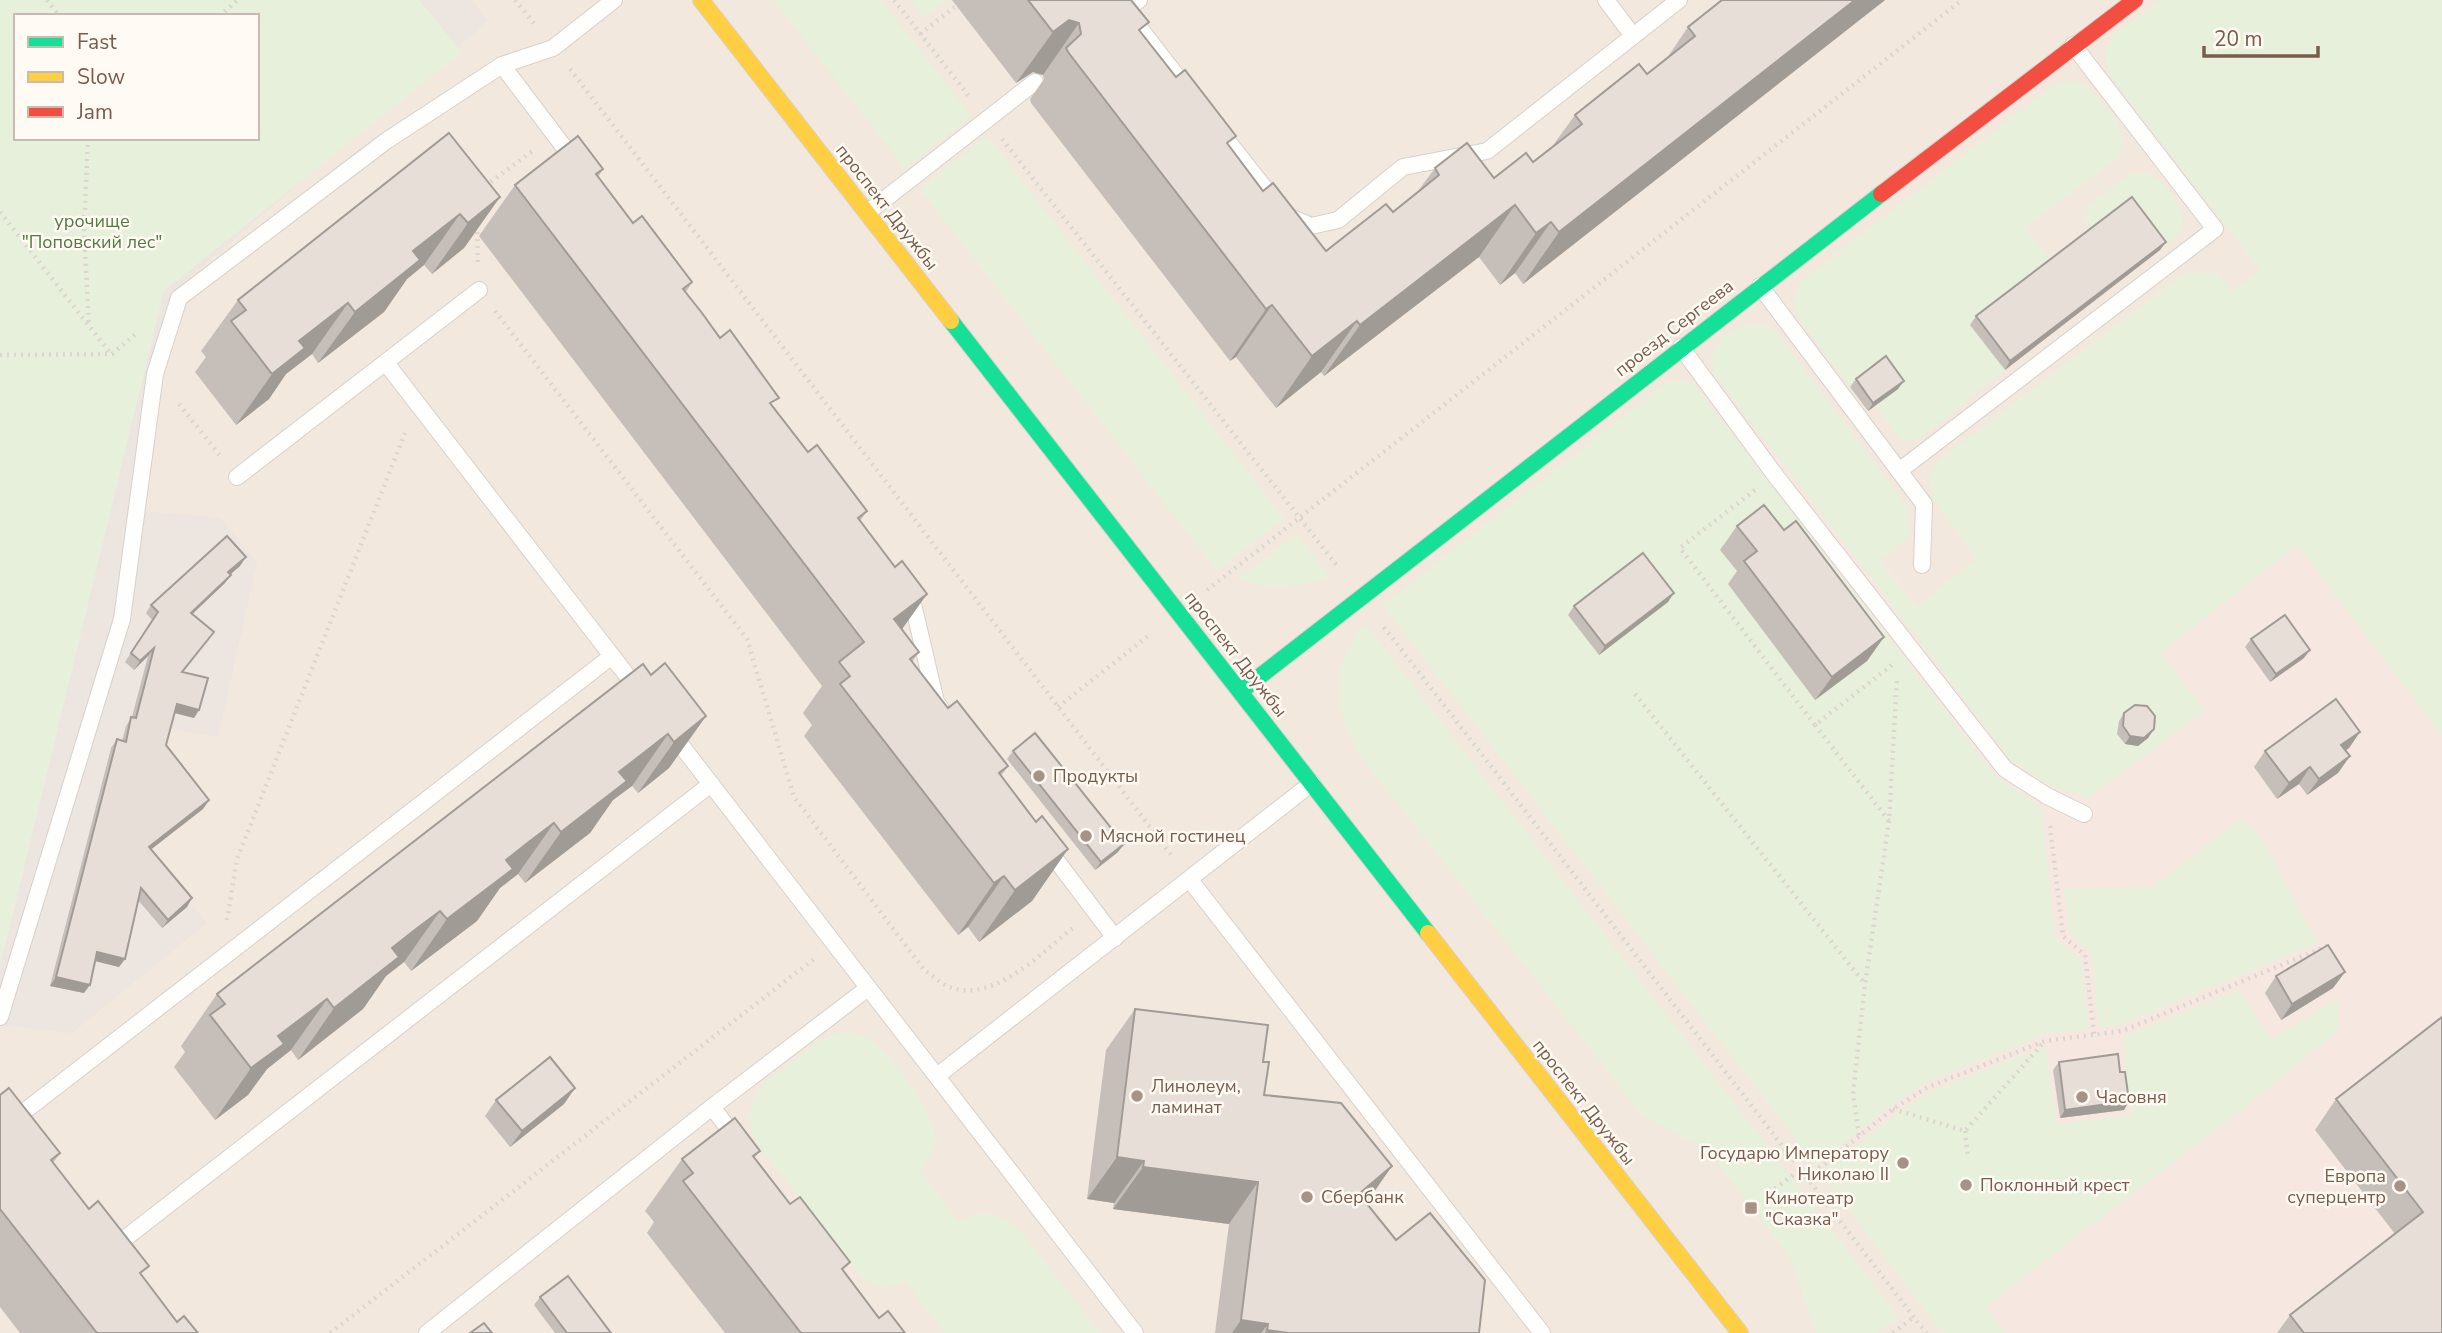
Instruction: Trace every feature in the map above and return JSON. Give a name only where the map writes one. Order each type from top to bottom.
[{"type":"main road","name":"проспект Дружбы","points":[[701,0],[1740,1333]]},
{"type":"main road","name":"проезд Сергеева","points":[[1241,691],[1681,347],[2135,0]]},
{"type":"lane","points":[[0,1017],[122,619],[155,374],[179,298],[386,141],[502,65],[553,48],[614,0]]},
{"type":"lane","points":[[1105,27],[1122,5],[1139,0]]},
{"type":"lane","points":[[1606,0],[1633,36]]},
{"type":"lane","points":[[1122,5],[1286,215],[1311,226],[1338,220],[1403,167],[1487,151],[1679,0]]},
{"type":"lane","points":[[1899,471],[2215,229],[2073,45]]},
{"type":"lane","points":[[502,65],[587,177]]},
{"type":"lane","points":[[867,213],[1035,82]]},
{"type":"lane","points":[[1760,286],[1924,504],[1922,565]]},
{"type":"lane","points":[[237,477],[479,290]]},
{"type":"lane","points":[[1681,347],[1775,475],[2005,768],[2047,796],[2084,814]]},
{"type":"lane","points":[[386,363],[645,699]]},
{"type":"lane","points":[[893,582],[914,608],[936,702],[951,723]]},
{"type":"lane","points":[[0,1106],[16,1126],[220,960],[612,656]]},
{"type":"lane","points":[[661,720],[1135,1333]]},
{"type":"lane","points":[[937,1076],[1312,783]]},
{"type":"lane","points":[[110,1250],[711,784]]},
{"type":"lane","points":[[1039,838],[1115,938]]},
{"type":"lane","points":[[1190,880],[1542,1333]]},
{"type":"lane","points":[[427,1333],[712,1107],[868,988]]},
{"type":"lane","points":[[712,1107],[750,1157]]},
{"type":"path","points":[[221,14],[238,0]]},
{"type":"path","points":[[515,0],[1190,880]]},
{"type":"path","points":[[894,0],[1361,597],[1926,1333]]},
{"type":"path","points":[[1058,707],[1962,0]]},
{"type":"path","points":[[920,34],[956,6]]},
{"type":"path","points":[[476,193],[555,135]]},
{"type":"path","points":[[88,140],[84,231],[89,326]]},
{"type":"path","points":[[0,212],[112,355]]},
{"type":"path","points":[[477,221],[479,290],[747,639],[794,797],[925,971],[948,986],[970,991],[990,987],[1012,976],[1095,911]]},
{"type":"path","points":[[0,355],[112,355],[140,330]]},
{"type":"path","points":[[155,374],[237,477]]},
{"type":"path","points":[[220,960],[237,859],[416,403]]},
{"type":"path","points":[[1775,475],[1680,548],[1889,821]]},
{"type":"path","points":[[1815,725],[1899,659],[1889,821],[1853,1094],[1859,1136]]},
{"type":"path","points":[[1635,694],[1866,984]]},
{"type":"path","points":[[2047,796],[2063,936],[2085,955],[2094,1034]]},
{"type":"path","points":[[330,1333],[834,944]]},
{"type":"path","points":[[1808,1177],[1893,1109],[1928,1087],[2045,1041],[2122,1031],[2332,944]]},
{"type":"path","points":[[1968,1157],[1965,1131],[2045,1041]]},
{"type":"path","points":[[1893,1109],[1965,1131]]},
{"type":"path","points":[[1769,1193],[1801,1169]]},
{"type":"path","points":[[1893,1333],[1914,1317]]},
{"type":"shaded area","points":[[378,0],[472,0],[488,21],[184,282],[167,326],[143,511],[221,518],[257,563],[218,737],[165,728],[135,835],[207,923],[72,1033],[0,1025],[0,264],[253,140],[259,140],[259,136]]},
{"type":"shaded area","points":[[400,0],[2442,0],[2442,1333],[0,1333],[0,976],[161,281]]},
{"type":"shaded area","points":[[1779,430],[1969,669],[2301,534],[2442,723],[2442,1333],[1953,1333],[1986,1307],[1478,655]]},
{"type":"green space","name":"урочище \"Поповский лес\"","points":[[0,0],[419,0],[462,52],[164,291],[0,967]]},
{"type":"green space","points":[[773,0],[880,0],[972,116],[905,169]]},
{"type":"green space","points":[[910,0],[947,0],[924,18]]},
{"type":"green space","points":[[2160,0],[2442,0],[2442,736],[2297,545],[2161,653],[2205,711],[2087,799],[2048,785],[2011,760],[1714,374],[1712,361],[1720,340],[1729,332],[1750,324],[1774,329],[1908,508],[1908,538],[1880,562],[1916,607],[1976,559],[1932,497],[1929,480],[1937,462],[2185,273],[2216,273],[2232,292],[2260,270],[2109,74],[2105,55],[2113,35]]},
{"type":"green space","points":[[2076,81],[2090,88],[2118,123],[2122,138],[2120,156],[2025,228],[2052,262],[2005,370],[1919,439],[1902,441],[1875,406],[1850,387],[1796,314],[1797,289],[1801,281],[2058,82]]},
{"type":"green space","points":[[987,136],[1284,519],[1217,571],[920,189]]},
{"type":"green space","points":[[2146,172],[2169,190],[2181,208],[2183,227],[2178,236],[2160,250],[2126,205],[2092,231],[2085,219],[2088,206],[2131,173]]},
{"type":"green space","points":[[1683,380],[1694,385],[1996,777],[2041,806],[2055,938],[2081,959],[2089,1029],[2045,1034],[1927,1082],[1892,1105],[1816,1165],[1383,605],[1665,383]]},
{"type":"green space","points":[[1296,534],[1330,577],[1306,584],[1284,586],[1238,580]]},
{"type":"green space","points":[[1365,623],[1898,1317],[1877,1333],[1816,1333],[1790,1257],[1708,1151],[1642,1115],[1357,752],[1343,718],[1339,686],[1346,655]]},
{"type":"green space","points":[[2242,818],[2260,836],[2318,943],[2120,1025],[2099,1028],[2091,953],[2069,933],[2064,889],[2153,886]]},
{"type":"green space","points":[[2239,989],[2271,1040],[2339,997],[2338,1031],[2253,1101],[1986,1307],[2006,1333],[1943,1333],[1821,1173],[1899,1111],[1931,1091],[2046,1046],[2056,1124],[2131,1115],[2122,1037]]},
{"type":"green space","points":[[849,1032],[867,1038],[878,1046],[919,1098],[935,1136],[933,1150],[920,1170],[958,1222],[975,1215],[990,1214],[1004,1218],[1019,1229],[1100,1333],[944,1333],[905,1281],[892,1286],[881,1286],[860,1276],[760,1147],[752,1132],[749,1114],[754,1097],[764,1084],[817,1043],[832,1034]]},
{"type":"building","points":[[1028,0],[1131,0],[1149,22],[1139,30],[1176,77],[1185,70],[1236,136],[1227,143],[1263,191],[1273,183],[1326,251],[1386,204],[1393,212],[1439,175],[1435,168],[1467,143],[1494,178],[1526,153],[1533,162],[1582,124],[1575,115],[1639,64],[1647,74],[1695,36],[1688,27],[1722,0],[1855,0],[1559,232],[1551,222],[1536,233],[1515,205],[1360,325],[1357,321],[1312,356],[1272,305],[1266,309],[1068,52],[1066,48],[1081,34],[1079,23],[1069,20],[1053,32]]},
{"type":"building","points":[[449,133],[500,197],[468,223],[460,214],[413,251],[420,260],[355,312],[348,303],[299,341],[305,348],[272,374],[231,321],[246,310],[238,300]]},
{"type":"building","points":[[578,136],[603,169],[596,174],[633,223],[642,216],[692,282],[683,289],[720,338],[730,330],[779,398],[770,403],[808,452],[817,445],[867,511],[858,518],[895,567],[902,561],[927,594],[894,619],[919,652],[910,659],[948,708],[957,701],[1008,766],[999,773],[1036,822],[1042,816],[1068,849],[1015,890],[1004,876],[994,883],[840,684],[850,676],[839,662],[864,642],[515,185]]},
{"type":"building","points":[[2132,197],[2166,242],[2010,361],[1976,316]]},
{"type":"building","points":[[1886,356],[1904,381],[1873,403],[1856,379]]},
{"type":"building","points":[[1764,505],[1784,530],[1796,521],[1884,637],[1832,677],[1744,561],[1757,551],[1737,526]]},
{"type":"building","points":[[227,536],[246,557],[228,572],[231,575],[191,613],[214,632],[182,672],[208,678],[199,710],[177,704],[166,745],[209,800],[149,847],[192,898],[168,920],[141,888],[125,959],[97,952],[90,985],[56,977],[117,739],[126,742],[131,717],[136,718],[154,648],[140,661],[131,653],[158,612],[151,605]]},
{"type":"building","points":[[1643,553],[1674,593],[1605,646],[1574,606]]},
{"type":"building","points":[[2285,615],[2310,650],[2276,674],[2251,639]]},
{"type":"building","points":[[665,663],[706,716],[674,742],[668,734],[619,772],[627,781],[561,832],[554,823],[530,841],[506,860],[513,869],[447,919],[440,911],[416,929],[392,948],[399,957],[334,1008],[327,999],[278,1036],[284,1044],[251,1068],[210,1015],[225,1004],[217,994],[643,664],[651,675]]},
{"type":"building","points":[[2336,699],[2360,732],[2341,745],[2350,756],[2319,779],[2310,767],[2289,783],[2265,751]]},
{"type":"building","points":[[2135,705],[2147,706],[2155,716],[2154,729],[2144,738],[2130,736],[2123,726],[2124,713]]},
{"type":"building","points":[[1035,733],[1124,844],[1101,862],[1013,751]]},
{"type":"building","points":[[2328,945],[2345,972],[2292,1004],[2276,976]]},
{"type":"building","points":[[1135,1009],[1268,1025],[1263,1062],[1269,1062],[1264,1095],[1341,1103],[1392,1166],[1359,1194],[1396,1240],[1430,1213],[1485,1280],[1479,1333],[1289,1333],[1267,1330],[1268,1324],[1241,1320],[1258,1182],[1143,1167],[1144,1161],[1117,1157]]},
{"type":"building","name":"Европа суперцентр","points":[[2442,1017],[2442,1333],[2304,1333],[2290,1315],[2423,1212],[2336,1099]]},
{"type":"building","points":[[2118,1054],[2120,1072],[2125,1072],[2129,1101],[2065,1110],[2059,1062]]},
{"type":"building","points":[[550,1057],[575,1088],[522,1131],[496,1100]]},
{"type":"building","points":[[9,1088],[60,1153],[51,1160],[89,1209],[98,1201],[149,1266],[140,1273],[177,1322],[184,1316],[198,1333],[97,1333],[0,1209],[0,1095]]},
{"type":"building","points":[[735,1118],[760,1151],[753,1156],[790,1204],[800,1197],[850,1262],[842,1269],[879,1318],[888,1311],[905,1333],[801,1333],[683,1181],[693,1173],[682,1159]]},
{"type":"building","points":[[568,1276],[611,1333],[567,1333],[540,1297]]},
{"type":"building","points":[[484,1323],[492,1333],[470,1333]]},
{"type":"traffic: fast","points":[[1241,691],[1881,194]]},
{"type":"traffic: fast","points":[[951,321],[1428,933]]},
{"type":"traffic: slow","points":[[701,0],[951,321]]},
{"type":"traffic: slow","points":[[1428,933],[1740,1333]]},
{"type":"traffic: jam","points":[[1881,194],[2135,0]]},
{"type":"place","name":"Продукты","points":[[1039,776]]},
{"type":"place","name":"Мясной гостинец","points":[[1086,836]]},
{"type":"place","name":"Линолеум, ламинат","points":[[1137,1096]]},
{"type":"place","name":"Часовня","points":[[2082,1097]]},
{"type":"place","name":"Государю Императору Николаю II","points":[[1903,1163]]},
{"type":"place","name":"Поклонный крест","points":[[1966,1185]]},
{"type":"place","name":"Европа суперцентр","points":[[2400,1186]]},
{"type":"place","name":"Сбербанк","points":[[1307,1197]]},
{"type":"place","name":"Кинотеатр \"Сказка\"","points":[[1751,1208]]}]
